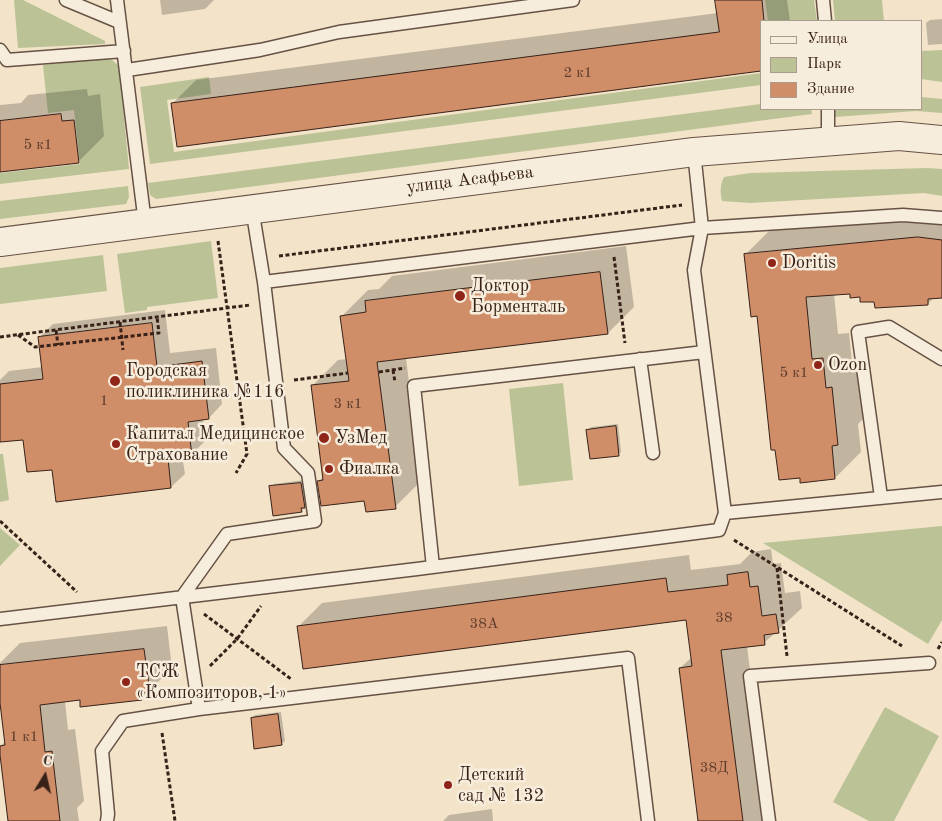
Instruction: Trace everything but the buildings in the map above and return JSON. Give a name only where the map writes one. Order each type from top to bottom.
[{"type":"street","name":"улица Асафьева","points":[[0,242],[694,152],[899,136],[942,140]]},
{"type":"lane","points":[[66,0],[119,22]]},
{"type":"lane","points":[[117,0],[145,223]]},
{"type":"lane","points":[[127,70],[260,50],[339,32],[573,0]]},
{"type":"lane","points":[[823,0],[825,20]]},
{"type":"lane","points":[[0,50],[7,60],[124,51]]},
{"type":"lane","points":[[828,110],[828,142]]},
{"type":"lane","points":[[0,619],[433,567],[719,530],[725,513],[694,270],[702,228],[694,152]]},
{"type":"lane","points":[[199,709],[182,597],[227,534],[315,521],[308,473],[284,448],[267,303],[252,208]]},
{"type":"lane","points":[[264,282],[702,228],[903,215],[942,218]]},
{"type":"lane","points":[[880,497],[858,332],[889,327],[942,359]]},
{"type":"lane","points":[[433,567],[414,386],[704,352]]},
{"type":"lane","points":[[640,359],[653,453]]},
{"type":"lane","points":[[725,513],[942,492]]},
{"type":"lane","points":[[107,821],[102,751],[123,721],[199,709],[628,658],[648,821]]},
{"type":"lane","points":[[770,821],[750,676],[929,663]]},
{"type":"path","points":[[260,258],[700,203]]},
{"type":"path","points":[[218,238],[247,454],[236,472]]},
{"type":"path","points":[[614,261],[625,344]]},
{"type":"path","points":[[0,337],[267,303]]},
{"type":"path","points":[[18,334],[35,347],[122,338],[159,333],[157,317]]},
{"type":"path","points":[[120,322],[123,350]]},
{"type":"path","points":[[56,330],[58,345]]},
{"type":"path","points":[[378,372],[413,368]]},
{"type":"path","points":[[276,383],[348,373]]},
{"type":"path","points":[[0,521],[94,608]]},
{"type":"path","points":[[719,530],[929,663]]},
{"type":"path","points":[[777,568],[789,672]]},
{"type":"path","points":[[196,680],[237,640],[277,585]]},
{"type":"path","points":[[182,597],[314,696]]},
{"type":"path","points":[[160,716],[175,821]]},
{"type":"green space","points":[[14,0],[23,0],[105,41],[105,44],[18,48]]},
{"type":"green space","points":[[765,0],[814,0],[817,20],[768,20]]},
{"type":"green space","points":[[833,0],[882,0],[884,20],[835,20]]},
{"type":"green space","points":[[942,50],[942,82],[922,79],[922,51]]},
{"type":"green space","points":[[104,58],[112,60],[119,66],[129,169],[0,184],[0,173],[80,164],[74,110],[48,113],[43,65]]},
{"type":"green space","points":[[760,73],[760,85],[150,164],[140,87],[209,77],[211,94],[167,100],[174,152]]},
{"type":"green space","points":[[922,97],[942,99],[942,113],[916,111],[835,117],[834,110],[922,110]]},
{"type":"green space","points":[[760,104],[760,110],[811,110],[812,114],[156,199],[150,195],[148,183]]},
{"type":"green space","points":[[942,169],[942,196],[924,193],[750,203],[722,201],[721,195],[724,177],[750,173]]},
{"type":"green space","points":[[128,186],[129,197],[126,204],[0,219],[0,201]]},
{"type":"green space","points":[[211,241],[218,298],[147,307],[147,310],[125,313],[117,254]]},
{"type":"green space","points":[[103,255],[107,291],[0,304],[0,268]]},
{"type":"green space","points":[[563,383],[573,480],[519,486],[509,389]]},
{"type":"green space","points":[[0,454],[3,454],[9,500],[0,502]]},
{"type":"green space","points":[[942,526],[942,620],[928,644],[763,543]]},
{"type":"green space","points":[[0,528],[20,545],[0,566]]},
{"type":"green space","points":[[885,707],[939,736],[894,821],[869,821],[833,802]]},
{"type":"place","name":"Doritis","points":[[772,263]]},
{"type":"place","name":"Доктор Борменталь","points":[[460,296]]},
{"type":"place","name":"Ozon","points":[[818,365]]},
{"type":"place","name":"Городская поликлиника №116","points":[[115,381]]},
{"type":"place","name":"УзМед","points":[[324,438]]},
{"type":"place","name":"Капитал Медицинское Страхование","points":[[116,444]]},
{"type":"place","name":"Фиалка","points":[[329,469]]},
{"type":"place","name":"ТСЖ «Композиторов, 1»","points":[[126,682]]},
{"type":"place","name":"Детский сад № 132","points":[[448,785]]}]
